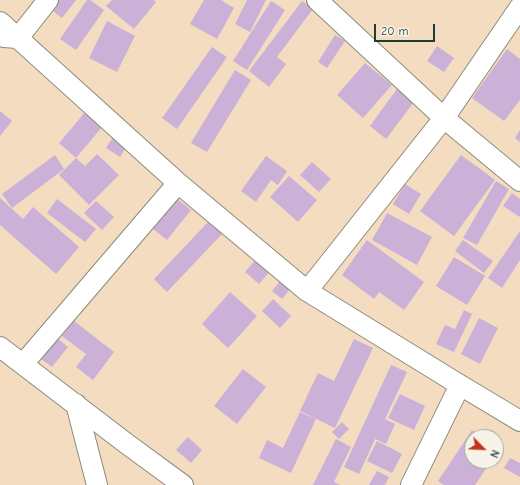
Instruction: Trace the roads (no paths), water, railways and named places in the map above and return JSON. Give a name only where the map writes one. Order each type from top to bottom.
[{"type":"street","points":[[9,37],[48,0]]},
{"type":"street","points":[[317,0],[444,118],[520,181]]},
{"type":"street","points":[[307,291],[444,118],[520,7]]},
{"type":"street","points":[[0,22],[9,37],[178,183],[307,291],[520,421]]},
{"type":"street","points":[[23,364],[178,183]]},
{"type":"street","points":[[0,346],[183,485]]},
{"type":"street","points":[[411,485],[460,385]]},
{"type":"street","points":[[76,404],[97,485]]}]
